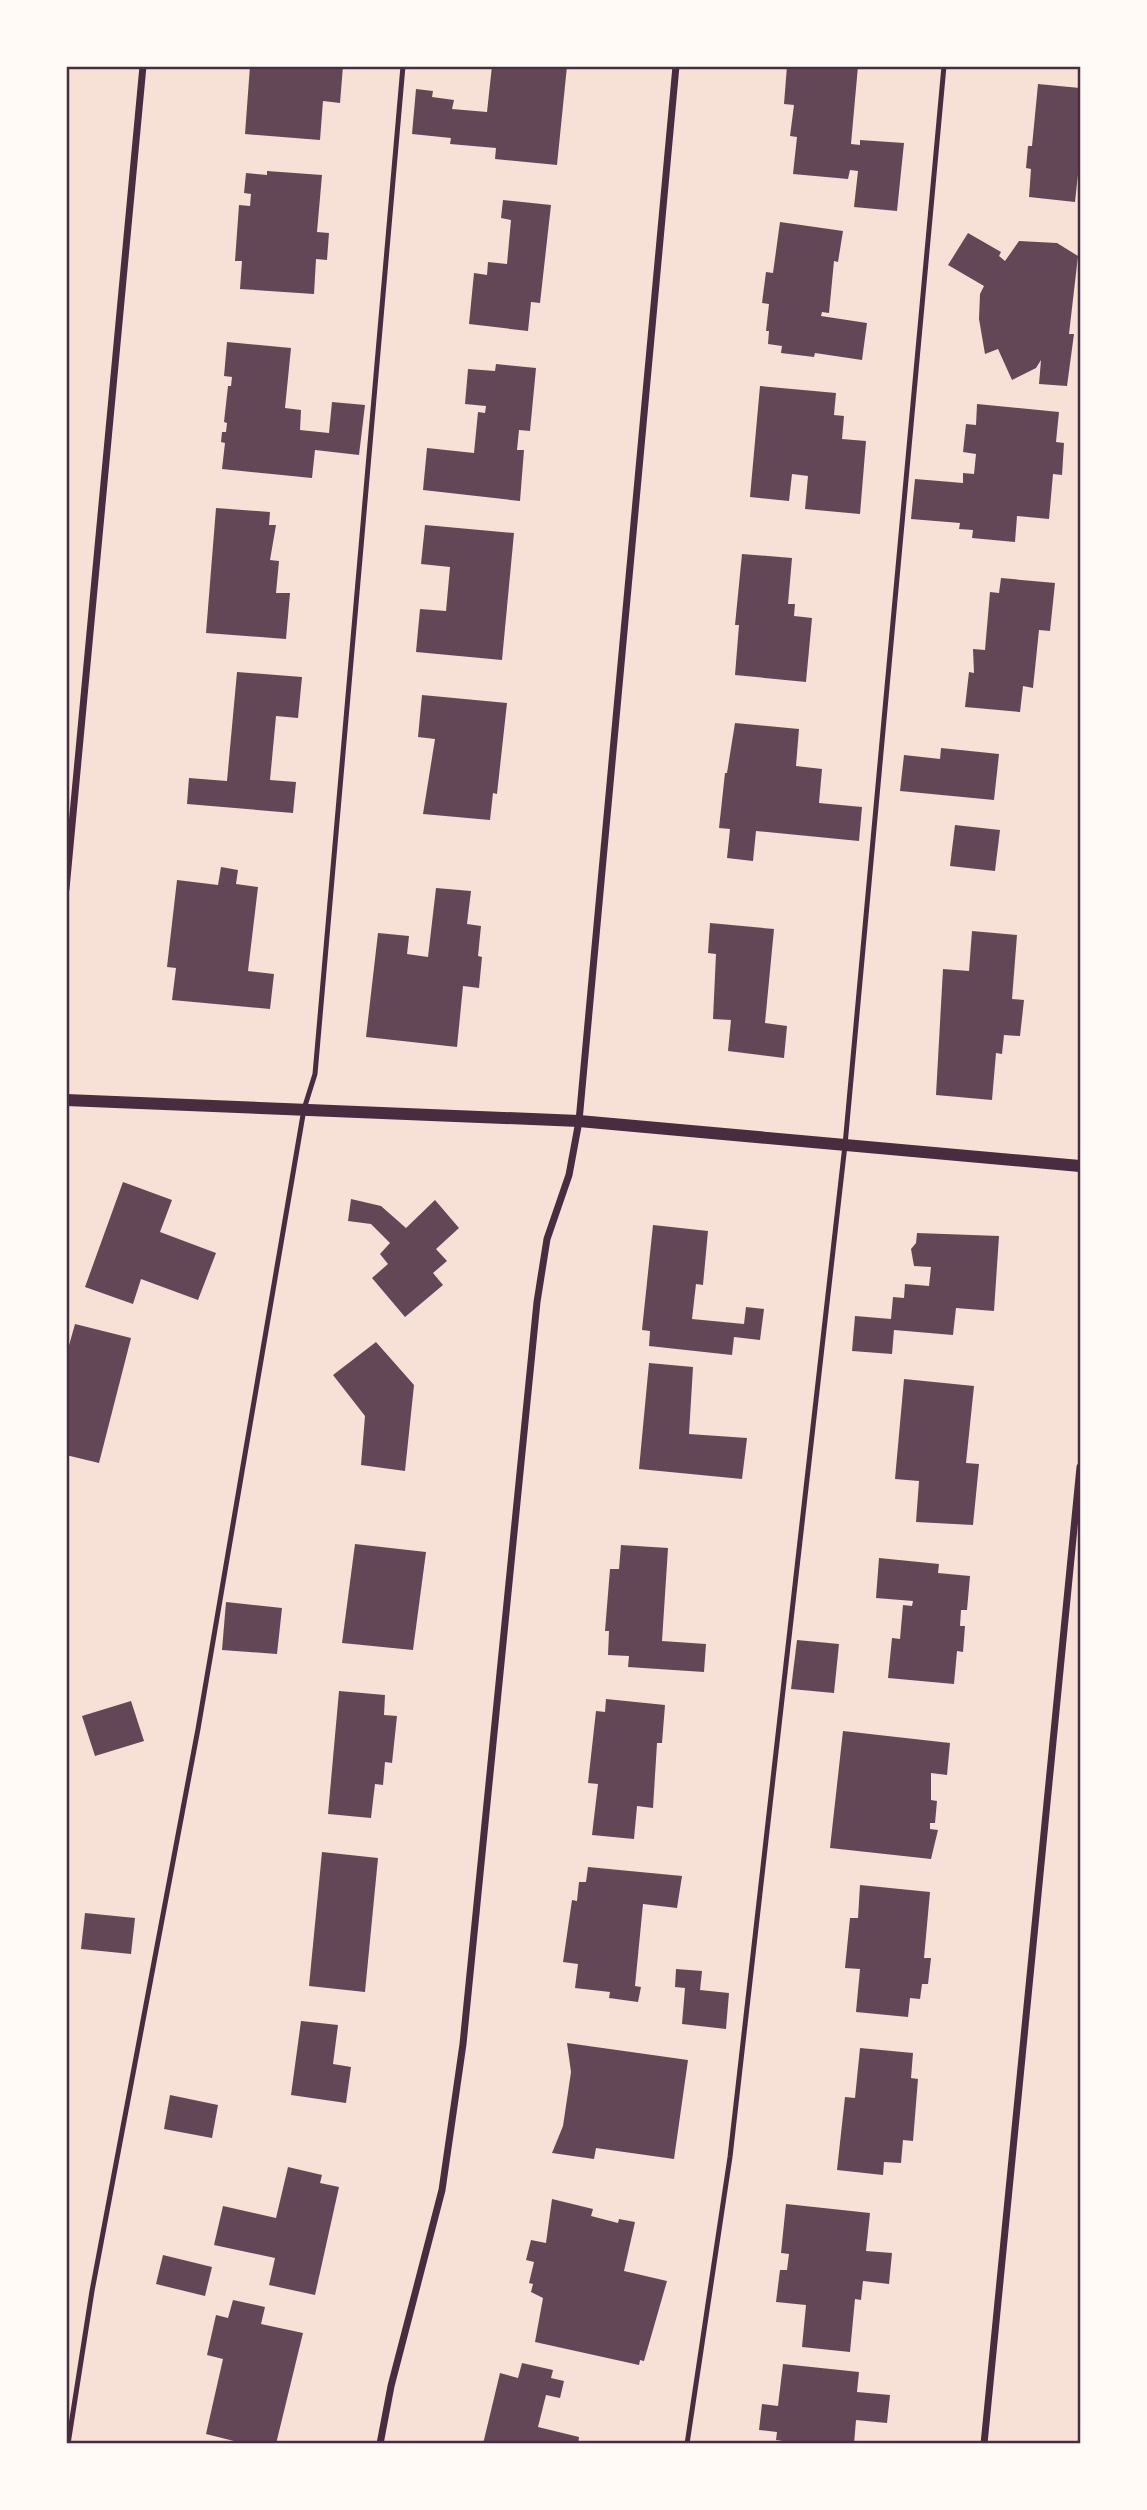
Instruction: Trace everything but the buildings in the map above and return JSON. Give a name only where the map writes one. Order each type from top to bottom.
[{"type":"street","points":[[66,890],[144,66]]},
{"type":"street","points":[[380,2444],[391,2386],[442,2190],[463,2044],[537,1302],[547,1239],[569,1175],[579,1121],[676,66]]},
{"type":"street","points":[[66,1100],[579,1121],[1080,1166]]},
{"type":"street","points":[[984,2444],[1080,1467]]},
{"type":"lane","points":[[68,2444],[92,2291],[198,1729],[304,1109],[315,1074],[403,66]]},
{"type":"lane","points":[[687,2444],[730,2157],[845,1145],[944,66]]}]
